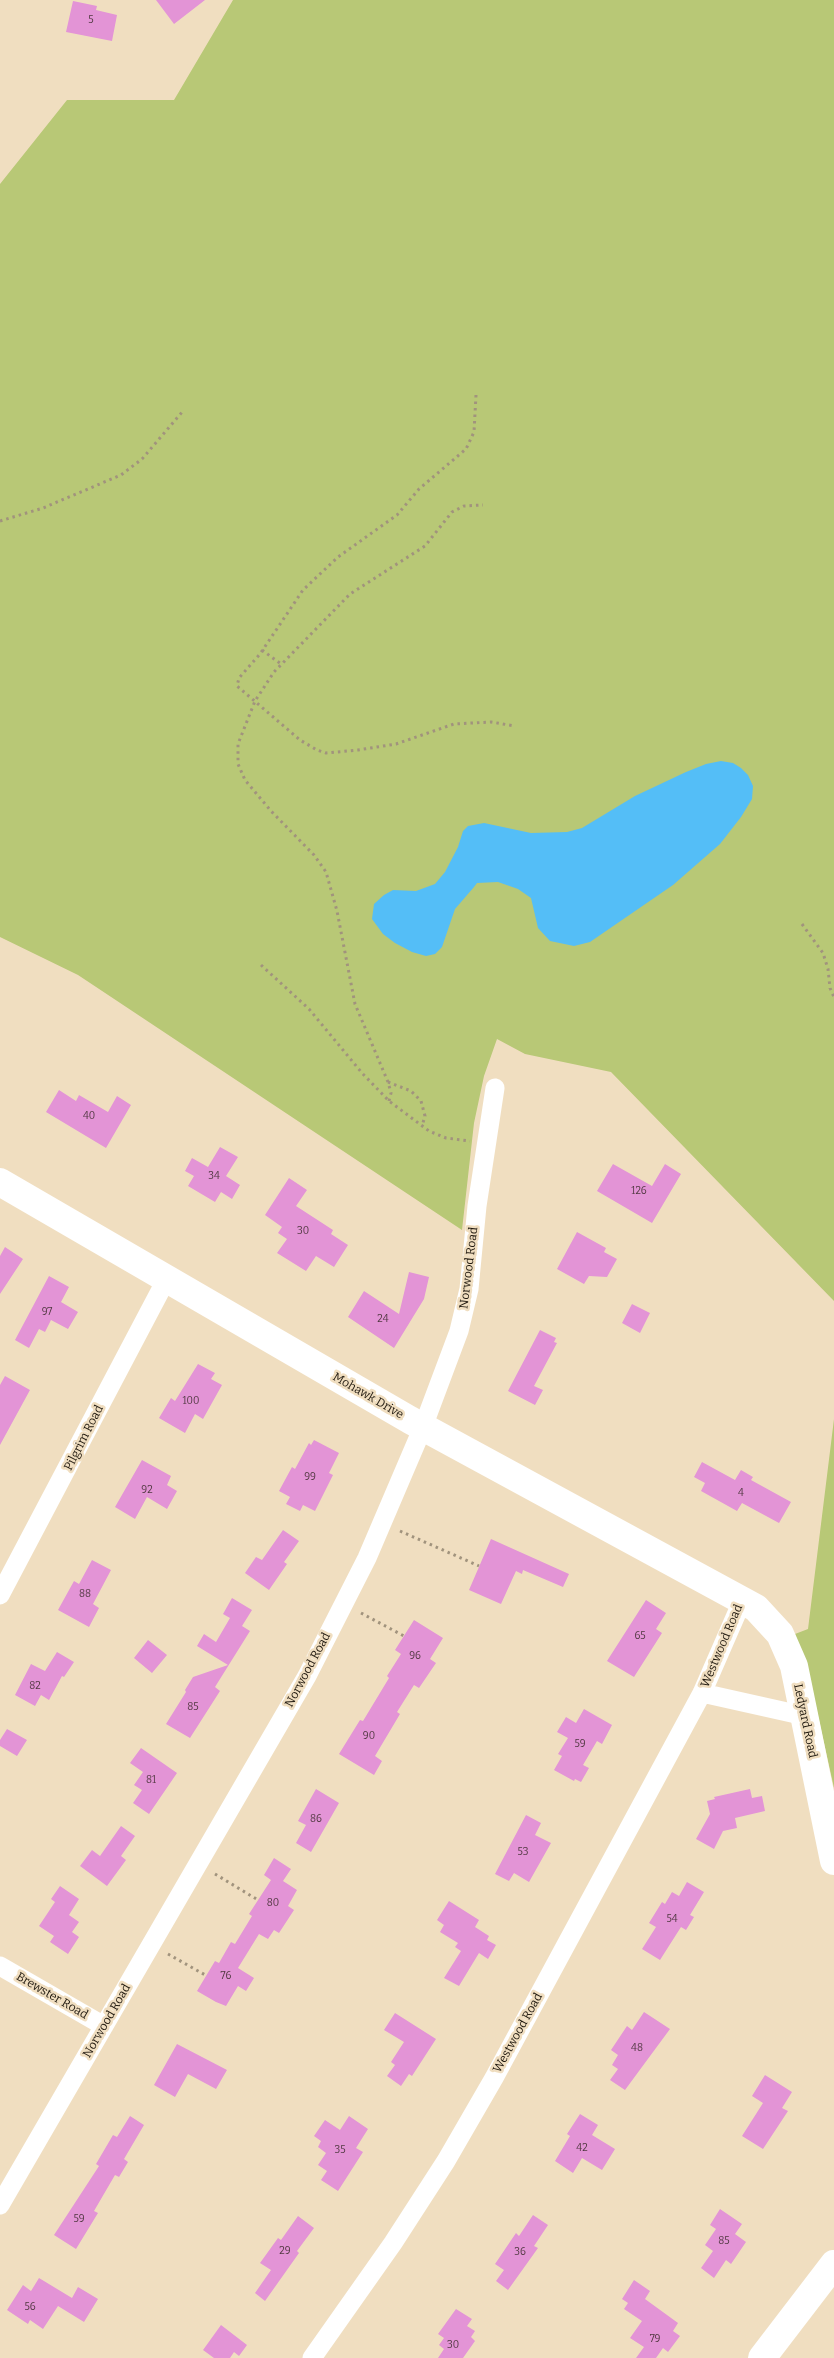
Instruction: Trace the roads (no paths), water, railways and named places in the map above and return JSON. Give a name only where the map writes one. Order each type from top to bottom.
[{"type":"street","name":"Norwood Road","points":[[0,2205],[306,1676],[367,1558],[450,1360],[466,1306],[486,1139],[495,1088]]},
{"type":"street","name":"Mohawk Drive","points":[[0,1182],[166,1280],[423,1427],[742,1599]]},
{"type":"street","name":"Pilgrim Road","points":[[0,1595],[166,1280]]},
{"type":"street","name":"Westwood Road","points":[[312,2358],[393,2243],[446,2161],[494,2078],[702,1694],[742,1599]]},
{"type":"street","name":"Ledyard Road","points":[[742,1599],[773,1625],[787,1648],[805,1716],[834,1861]]},
{"type":"street","name":"Westwood Road","points":[[702,1694],[805,1716]]},
{"type":"street","name":"Brewster Road","points":[[0,1966],[104,2026]]},
{"type":"street","points":[[762,2358],[834,2264]]},
{"type":"water","points":[[721,761],[733,763],[741,768],[748,775],[753,786],[752,799],[741,817],[720,844],[673,885],[590,942],[574,946],[550,941],[538,928],[531,898],[518,889],[498,882],[477,883],[455,909],[442,947],[435,954],[426,956],[412,952],[395,943],[383,934],[372,919],[374,904],[393,890],[416,891],[435,884],[445,872],[458,847],[463,831],[468,826],[484,823],[531,833],[567,832],[582,828],[635,796],[686,772],[706,764]]}]
